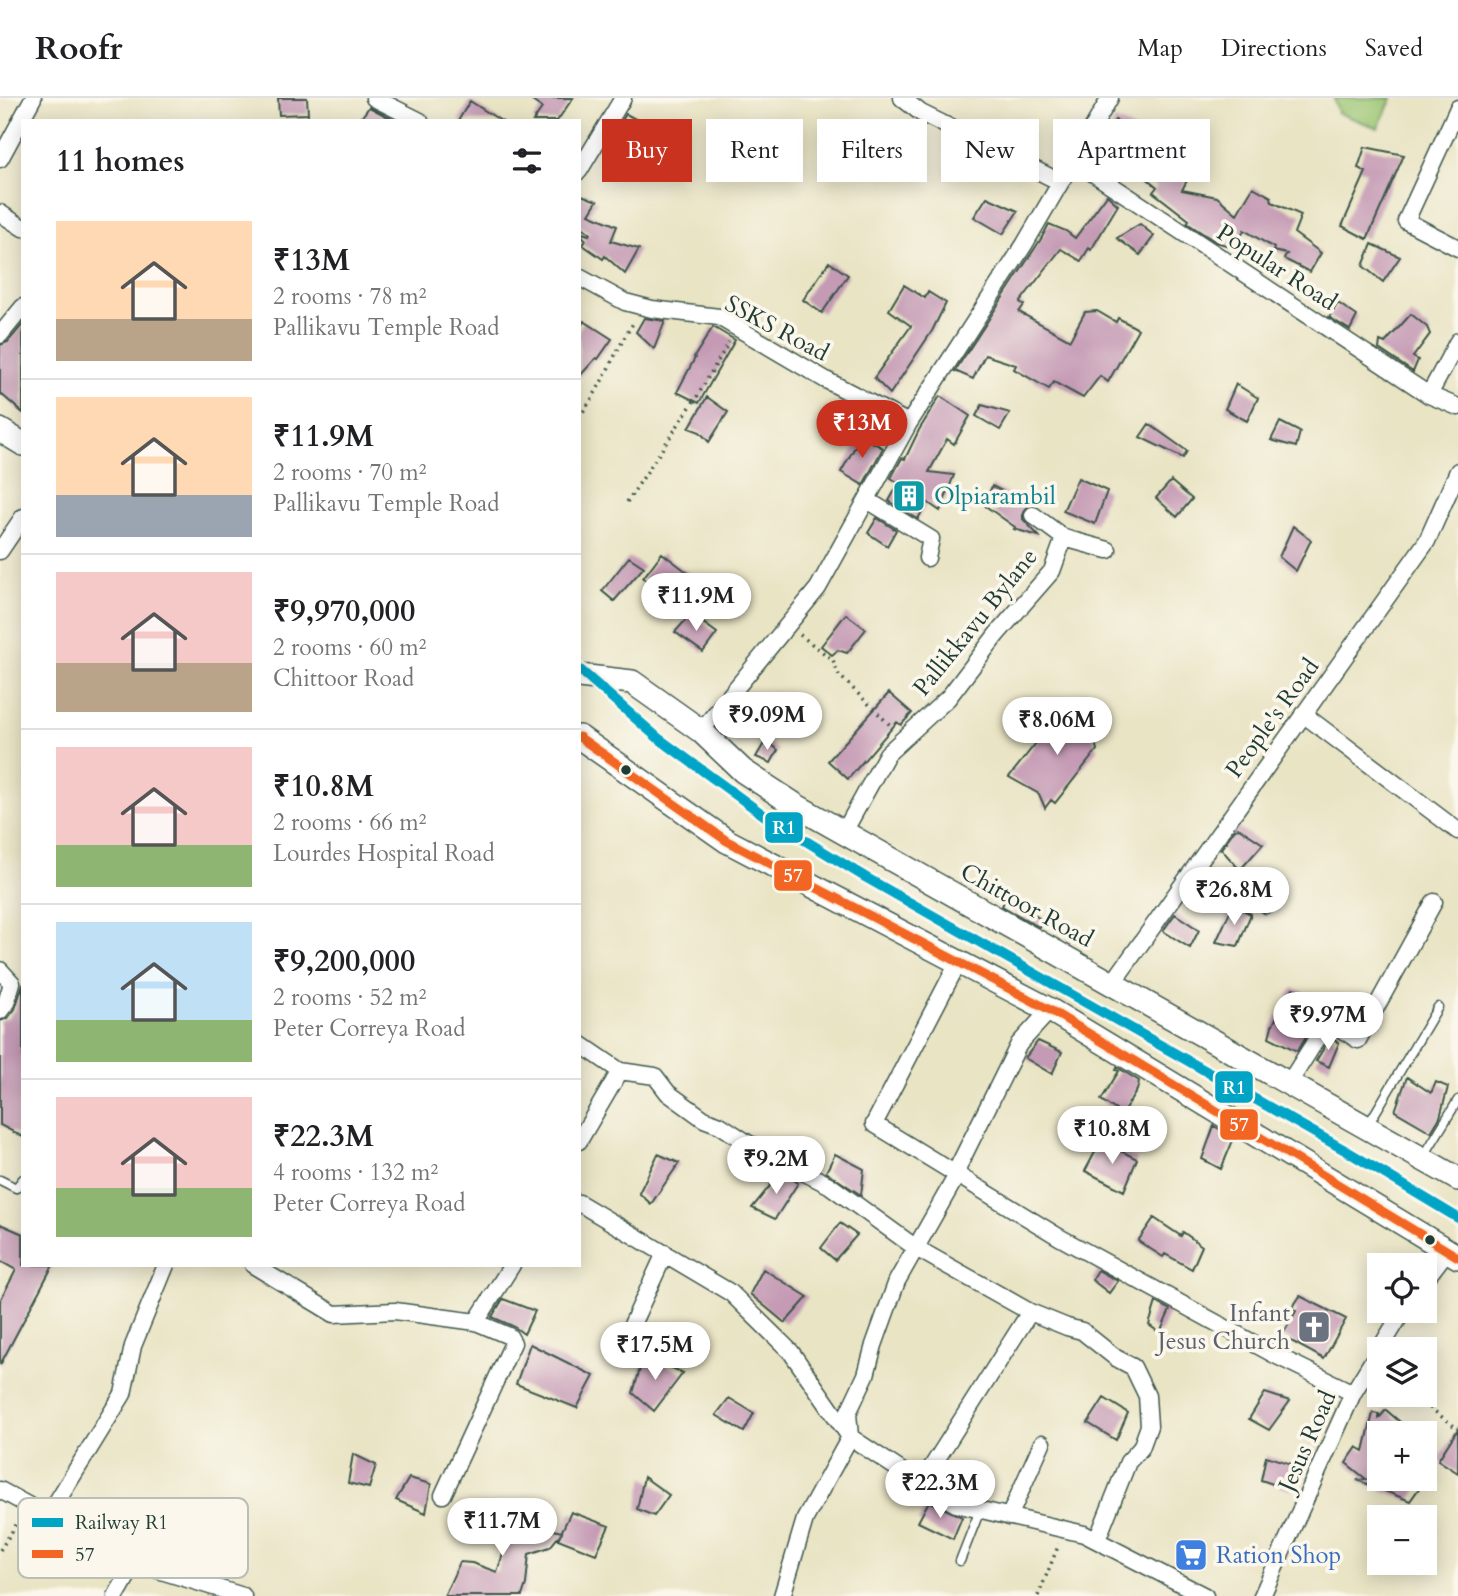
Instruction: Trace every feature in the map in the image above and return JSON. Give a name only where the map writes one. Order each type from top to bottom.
[{"type":"main road","points":[[0,430],[21,443]]},
{"type":"main road","name":"Chittoor Road","points":[[581,676],[632,681],[701,731],[743,771],[795,805],[1458,1179]]},
{"type":"main road","points":[[581,738],[727,841],[1050,1010],[1452,1254]]},
{"type":"street","points":[[22,119],[33,98]]},
{"type":"street","points":[[374,98],[416,119]]},
{"type":"street","points":[[581,169],[623,98]]},
{"type":"street","points":[[902,98],[921,113],[1053,179]]},
{"type":"street","points":[[1097,119],[1110,98]]},
{"type":"street","points":[[1458,108],[1406,221],[1458,248]]},
{"type":"street","points":[[0,159],[21,120]]},
{"type":"street","points":[[701,731],[818,588],[909,423],[1024,245],[1060,182]]},
{"type":"street","name":"Popular Road","points":[[1106,182],[1429,395],[1458,407]]},
{"type":"street","points":[[0,213],[21,227]]},
{"type":"street","name":"SSKS Road","points":[[581,278],[625,302],[639,306],[719,317],[826,380],[909,423]]},
{"type":"street","points":[[0,335],[21,309]]},
{"type":"street","points":[[1429,395],[1458,341]]},
{"type":"street","name":"People's Road","points":[[1112,984],[1427,541],[1458,471]]},
{"type":"street","points":[[867,500],[931,539],[927,558]]},
{"type":"street","points":[[1033,515],[1064,538],[1108,550]]},
{"type":"street","points":[[0,551],[21,520]]},
{"type":"street","name":"Pallikkavu Bylane","points":[[844,832],[887,754],[948,698],[997,634],[1052,571],[1064,538]]},
{"type":"street","points":[[1303,714],[1458,831]]},
{"type":"street","points":[[1289,1083],[1328,1021],[1358,1041],[1434,902]]},
{"type":"street","points":[[958,963],[874,1124],[1059,1237],[1275,1355],[1353,1393]]},
{"type":"street","points":[[0,970],[12,983],[6,1003],[0,1011]]},
{"type":"street","points":[[782,1596],[805,1519],[849,1437],[848,1413],[866,1376],[897,1281],[957,1175],[1019,1044],[1050,1010]]},
{"type":"street","points":[[581,1043],[621,1071],[655,1076],[668,1093],[704,1119],[720,1125],[749,1144],[774,1153],[797,1170],[829,1185],[916,1248],[1030,1312],[1082,1331],[1116,1358],[1133,1367],[1147,1396],[1149,1426],[1141,1448],[1128,1462],[1097,1540]]},
{"type":"street","points":[[581,1138],[621,1071]]},
{"type":"street","points":[[581,1204],[731,1293],[791,1352],[849,1437],[921,1484],[956,1504],[1084,1534],[1205,1596]]},
{"type":"street","points":[[619,1344],[624,1342],[665,1253]]},
{"type":"street","points":[[1437,1268],[1452,1254]]},
{"type":"street","points":[[59,1498],[123,1394],[133,1346],[165,1267]]},
{"type":"street","points":[[256,1267],[334,1314],[395,1311],[476,1322],[509,1336],[513,1343],[443,1495]]},
{"type":"street","points":[[476,1322],[511,1267]]},
{"type":"street","points":[[921,1484],[1030,1312]]},
{"type":"street","name":"Jesus Road","points":[[1262,1596],[1353,1393],[1396,1323]]},
{"type":"street","points":[[1009,1517],[1042,1443]]},
{"type":"street","points":[[0,1490],[18,1500]]},
{"type":"street","points":[[116,1596],[126,1578]]},
{"type":"street","points":[[184,1578],[243,1596]]},
{"type":"lane","points":[[1197,862],[1266,909]]},
{"type":"lane","points":[[1367,1127],[1438,1007]]},
{"type":"lane","points":[[1423,1159],[1458,1100]]},
{"type":"lane","points":[[0,1180],[16,1188],[21,1182]]},
{"type":"lane","points":[[960,1561],[980,1510]]},
{"type":"path","points":[[581,414],[591,402],[634,321],[639,306]]},
{"type":"path","points":[[627,502],[698,395],[738,328]]},
{"type":"path","points":[[786,627],[804,637],[833,660],[839,675],[903,738]]},
{"type":"path","points":[[1429,1407],[1458,1429]]},
{"type":"path","points":[[0,1550],[18,1521]]},
{"type":"path","points":[[1038,1596],[1065,1530]]},
{"type":"green space","points":[[1334,98],[1392,98],[1378,128],[1338,113]]},
{"type":"building","points":[[278,98],[307,98],[308,114],[279,115]]},
{"type":"building","points":[[528,98],[573,98],[558,119],[534,119],[542,108]]},
{"type":"building","points":[[470,101],[498,119],[459,119]]},
{"type":"building","points":[[369,107],[392,119],[360,119]]},
{"type":"building","points":[[626,114],[635,119],[623,119]]},
{"type":"building","points":[[1365,147],[1404,155],[1367,239],[1342,226],[1366,172],[1358,168]]},
{"type":"building","points":[[1151,182],[1186,182],[1182,190],[1217,197],[1237,214],[1253,187],[1271,197],[1272,202],[1301,215],[1294,233],[1321,253],[1310,272],[1284,259],[1287,254],[1273,251],[1274,248],[1244,230],[1236,248],[1216,242],[1187,223],[1189,220],[1153,192],[1157,187]]},
{"type":"building","points":[[581,195],[597,201],[589,214],[617,226],[611,241],[639,249],[625,274],[605,256],[603,259],[583,245],[586,240],[581,233],[590,233],[581,226]]},
{"type":"building","points":[[1107,195],[1118,205],[1091,250],[1089,248],[1081,261],[1061,249],[1020,302],[1024,305],[1019,312],[1070,340],[1085,312],[1097,311],[1116,322],[1118,318],[1138,329],[1108,382],[1100,376],[1083,398],[1054,382],[1049,389],[1014,369],[1016,365],[985,355],[973,379],[955,371],[1049,224],[1075,238]]},
{"type":"building","points":[[987,197],[1018,211],[1003,234],[974,217]]},
{"type":"building","points":[[1140,224],[1154,236],[1140,255],[1117,238]]},
{"type":"building","points":[[1372,244],[1400,257],[1383,282],[1363,266]]},
{"type":"building","points":[[829,262],[848,275],[822,313],[803,300]]},
{"type":"building","points":[[904,285],[925,298],[928,292],[946,303],[932,331],[890,394],[874,378],[911,326],[889,310]]},
{"type":"building","points":[[1338,303],[1357,316],[1350,330],[1329,317]]},
{"type":"building","points":[[1411,314],[1427,327],[1430,334],[1413,357],[1418,360],[1413,372],[1379,349],[1380,341],[1385,343]]},
{"type":"building","points":[[644,318],[665,321],[654,349],[636,332]]},
{"type":"building","points":[[584,321],[612,339],[598,359],[581,375],[581,326]]},
{"type":"building","points":[[21,326],[21,411],[0,393],[0,345],[8,342]]},
{"type":"building","points":[[713,327],[735,340],[699,403],[677,392]]},
{"type":"building","points":[[1236,384],[1258,398],[1247,421],[1225,409]]},
{"type":"building","points":[[940,396],[970,416],[954,444],[947,439],[929,472],[954,475],[940,511],[927,502],[918,519],[889,501],[899,483],[891,478],[902,458],[905,459]]},
{"type":"building","points":[[707,397],[728,412],[709,442],[700,432],[689,428]]},
{"type":"building","points":[[982,405],[1010,413],[1000,430],[976,416]]},
{"type":"building","points":[[1280,422],[1300,432],[1296,447],[1271,440]]},
{"type":"building","points":[[1149,424],[1187,451],[1183,458],[1140,437]]},
{"type":"building","points":[[861,436],[883,448],[863,485],[841,472]]},
{"type":"building","points":[[1078,478],[1107,491],[1095,524],[1063,511]]},
{"type":"building","points":[[1171,481],[1192,499],[1177,517],[1156,498]]},
{"type":"building","points":[[992,486],[1026,503],[1023,519],[1039,536],[1014,529],[1015,527],[984,505]]},
{"type":"building","points":[[877,518],[896,530],[887,546],[868,533]]},
{"type":"building","points":[[1293,526],[1311,540],[1296,571],[1279,557]]},
{"type":"building","points":[[662,553],[691,575],[671,595],[643,578]]},
{"type":"building","points":[[629,557],[644,567],[614,601],[602,591]]},
{"type":"building","points":[[691,614],[717,633],[703,652],[675,632]]},
{"type":"building","points":[[846,614],[866,629],[847,653],[838,650],[832,655],[821,646]]},
{"type":"building","points":[[889,693],[912,713],[901,725],[897,722],[848,779],[828,761]]},
{"type":"building","points":[[1067,704],[1091,728],[1097,750],[1055,803],[1051,800],[1045,808],[1039,794],[1009,777]]},
{"type":"building","points":[[766,740],[778,750],[771,763],[756,757]]},
{"type":"building","points":[[1239,828],[1263,844],[1240,870],[1221,849],[1235,829]]},
{"type":"building","points":[[1007,895],[1043,921],[1039,927],[1002,906]]},
{"type":"building","points":[[1233,905],[1251,914],[1238,946],[1216,942]]},
{"type":"building","points":[[1175,914],[1199,930],[1190,948],[1163,931]]},
{"type":"building","points":[[1293,988],[1316,996],[1309,1007],[1318,1018],[1297,1051],[1269,1037],[1272,1026]]},
{"type":"building","points":[[21,990],[21,1136],[0,1125],[0,1021],[8,1018],[15,1009]]},
{"type":"building","points":[[1331,1036],[1339,1043],[1329,1067],[1316,1061]]},
{"type":"building","points":[[1038,1041],[1062,1052],[1052,1074],[1025,1058]]},
{"type":"building","points":[[1117,1067],[1139,1081],[1137,1090],[1122,1114],[1101,1100],[1119,1071],[1116,1070]]},
{"type":"building","points":[[1407,1077],[1431,1093],[1436,1082],[1448,1087],[1440,1117],[1431,1132],[1395,1111]]},
{"type":"building","points":[[1214,1126],[1234,1138],[1221,1169],[1202,1159]]},
{"type":"building","points":[[1101,1141],[1137,1159],[1124,1191],[1085,1171]]},
{"type":"building","points":[[658,1154],[679,1163],[651,1204],[639,1193]]},
{"type":"building","points":[[835,1154],[864,1169],[861,1195],[826,1172]]},
{"type":"building","points":[[782,1171],[798,1183],[775,1219],[752,1208]]},
{"type":"building","points":[[1154,1218],[1181,1236],[1183,1232],[1202,1246],[1192,1269],[1165,1254],[1163,1257],[1138,1241]]},
{"type":"building","points":[[840,1223],[857,1235],[835,1260],[821,1248]]},
{"type":"building","points":[[0,1224],[21,1233],[21,1267],[52,1267],[0,1365],[0,1301],[16,1270],[0,1261]]},
{"type":"building","points":[[763,1269],[808,1297],[785,1323],[750,1294]]},
{"type":"building","points":[[1098,1270],[1118,1281],[1109,1293],[1092,1280]]},
{"type":"building","name":"Infant Jesus Church","points":[[1300,1296],[1346,1319],[1324,1359],[1282,1336],[1296,1311],[1292,1308]]},
{"type":"building","points":[[503,1299],[535,1311],[524,1334],[492,1317]]},
{"type":"building","points":[[1156,1302],[1170,1310],[1160,1333],[1149,1325]]},
{"type":"building","points":[[530,1344],[594,1376],[577,1408],[516,1384]]},
{"type":"building","points":[[644,1355],[683,1373],[654,1411],[633,1393]]},
{"type":"building","points":[[1265,1393],[1290,1401],[1269,1430],[1249,1419]]},
{"type":"building","points":[[729,1398],[754,1413],[744,1432],[716,1415]]},
{"type":"building","points":[[1104,1398],[1128,1413],[1116,1440],[1088,1423]]},
{"type":"building","points":[[1386,1410],[1399,1421],[1371,1421],[1373,1413],[1379,1414],[1379,1418]]},
{"type":"building","points":[[1458,1429],[1458,1473],[1438,1460]]},
{"type":"building","points":[[1367,1438],[1367,1484],[1357,1480],[1366,1479],[1346,1463],[1357,1447],[1364,1451]]},
{"type":"building","points":[[353,1454],[376,1465],[369,1488],[348,1483]]},
{"type":"building","points":[[1266,1456],[1301,1467],[1291,1490],[1261,1480]]},
{"type":"building","points":[[644,1477],[669,1495],[654,1516],[637,1509]]},
{"type":"building","points":[[409,1478],[431,1484],[426,1513],[396,1500]]},
{"type":"building","points":[[1385,1491],[1417,1491],[1410,1501]]},
{"type":"building","points":[[929,1501],[962,1517],[953,1539],[918,1522]]},
{"type":"building","points":[[478,1505],[516,1521],[562,1532],[550,1547],[529,1554],[522,1596],[444,1596],[460,1562],[472,1563],[497,1572],[508,1539],[468,1521]]},
{"type":"building","points":[[571,1512],[609,1526],[596,1554],[558,1539]]},
{"type":"rail line","name":"R1","points":[[581,671],[658,738],[765,816],[865,877],[1350,1153],[1458,1218]]},
{"type":"transit line","name":"57","points":[[581,738],[727,841],[1050,1010],[1458,1257]]},
{"type":"place","name":"Olpiarambil","points":[[909,496]]},
{"type":"place","name":"Infant Jesus Church","points":[[1314,1327]]},
{"type":"place","name":"Ration Shop","points":[[1191,1555]]}]
